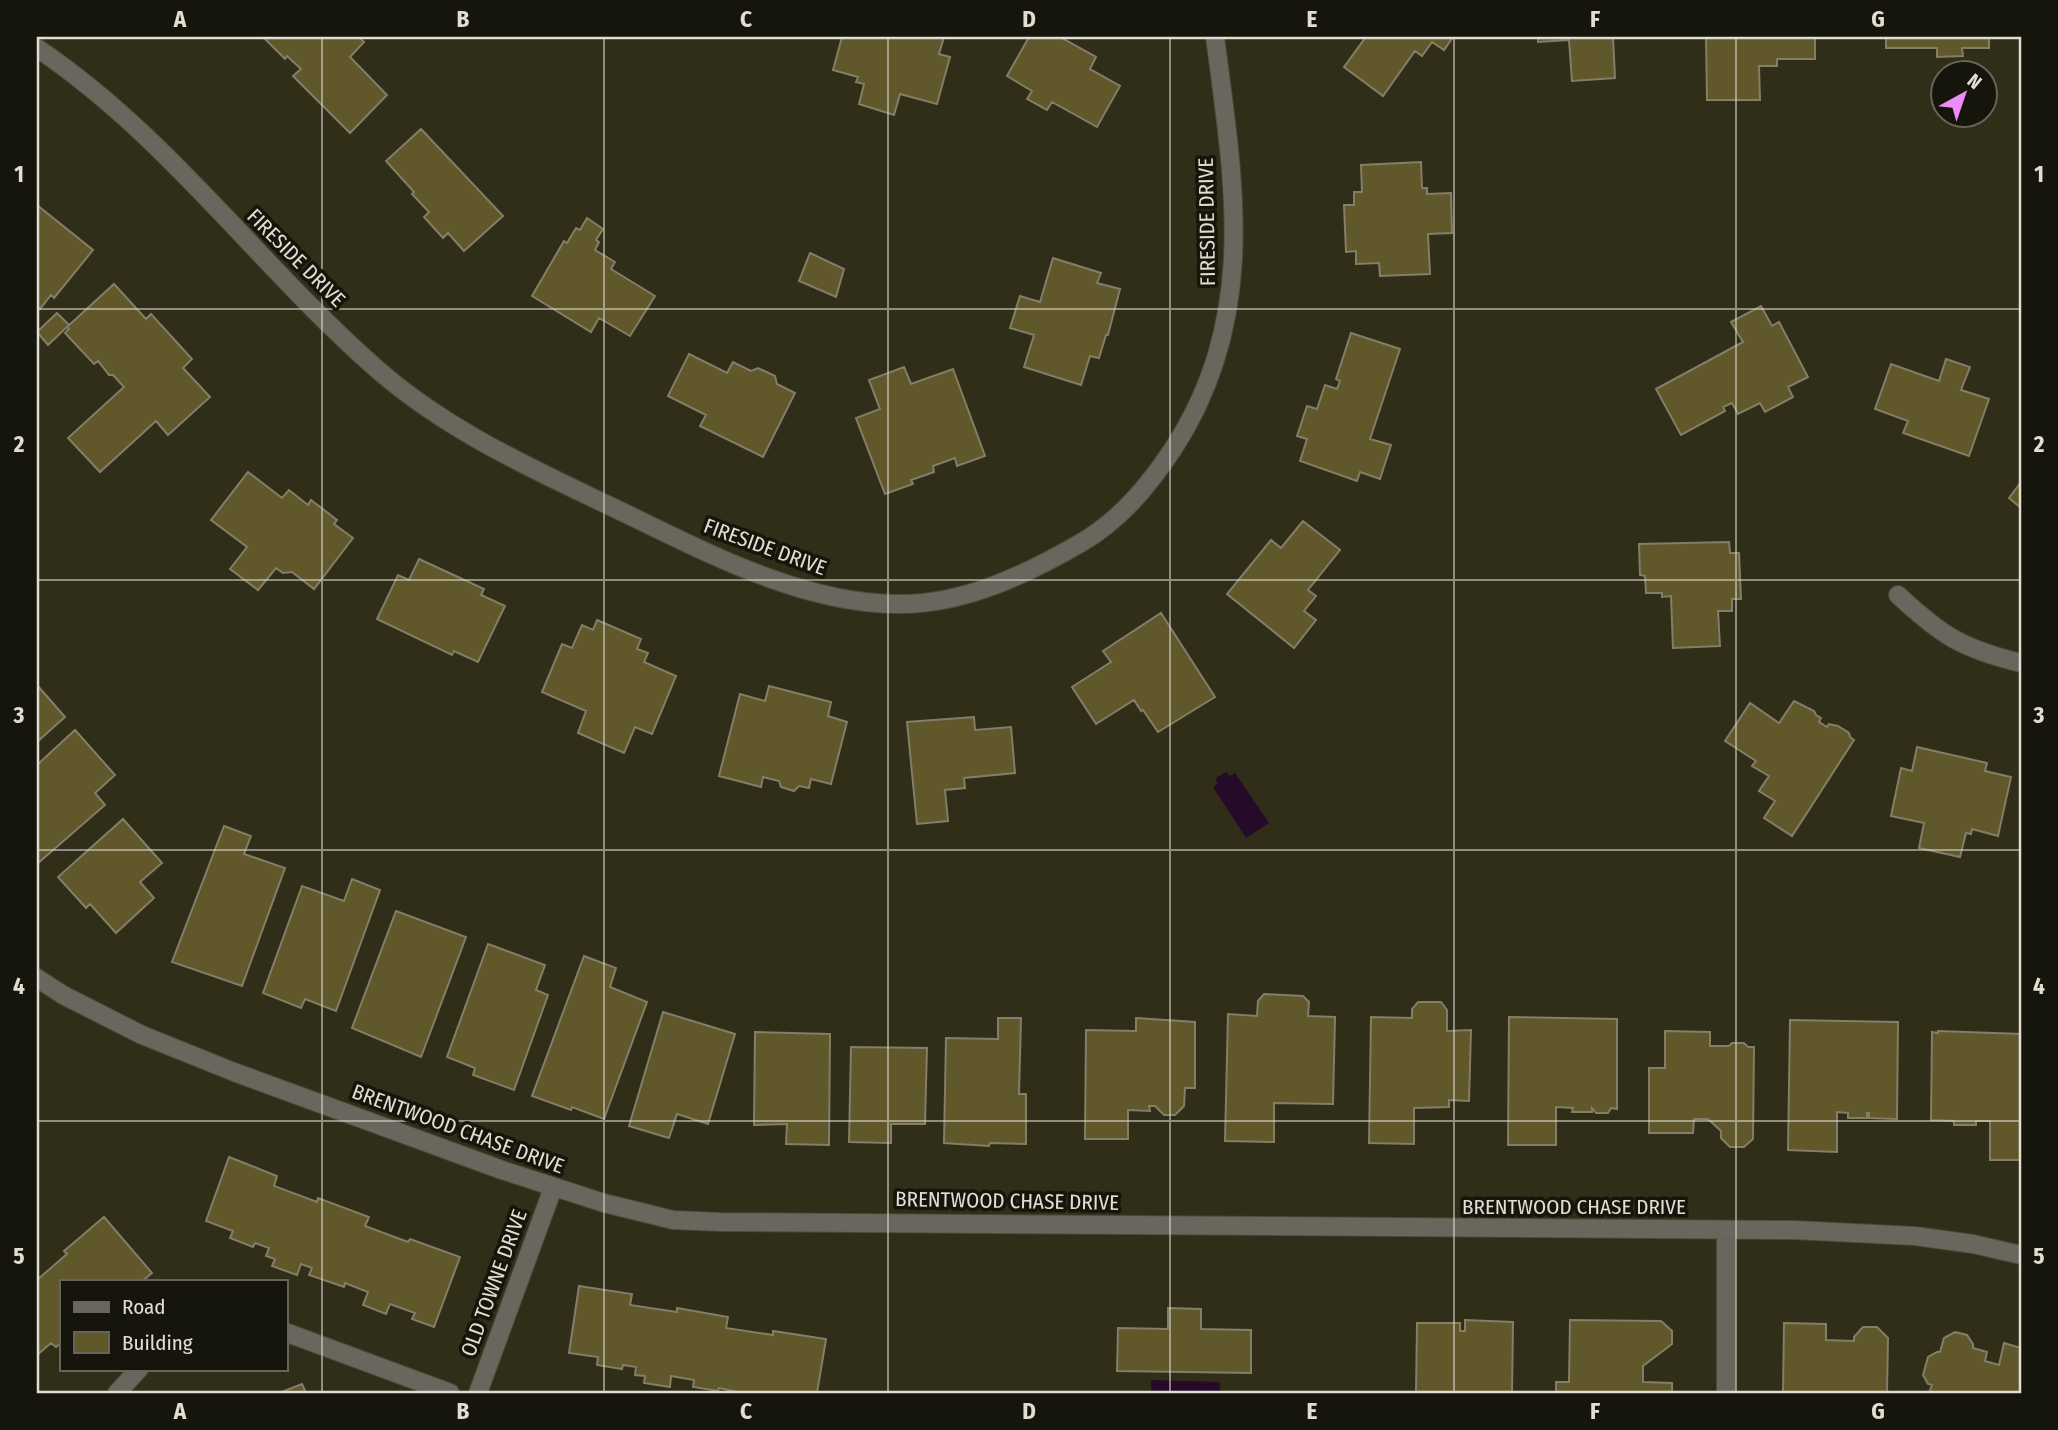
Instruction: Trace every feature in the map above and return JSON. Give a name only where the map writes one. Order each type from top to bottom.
[{"type":"street","name":"FIRESIDE DRIVE","points":[[37,48],[74,73],[105,99],[185,174],[257,253],[381,372],[420,403],[460,429],[505,455],[724,560],[841,598],[899,604],[938,601],[986,589],[1058,557],[1114,521],[1137,498],[1178,441],[1215,361],[1230,305],[1233,273],[1234,232],[1228,140],[1215,37]]},
{"type":"street","points":[[1898,595],[1926,622],[1951,639],[1982,653],[2021,663]]},
{"type":"street","name":"BRENTWOOD CHASE DRIVE","points":[[37,978],[72,1000],[142,1035],[234,1072],[552,1188],[673,1220],[1726,1230],[1915,1236],[1973,1244],[2021,1255]]},
{"type":"street","name":"OLD TOWNE DRIVE","points":[[478,1393],[552,1188]]},
{"type":"street","points":[[1726,1230],[1726,1393]]},
{"type":"street","points":[[287,1333],[450,1393]]},
{"type":"street","points":[[117,1393],[138,1370]]},
{"type":"shaded area","points":[[1226,772],[1230,776],[1235,773],[1269,823],[1246,838],[1213,787],[1217,784],[1216,778]]},
{"type":"shaded area","points":[[1151,1380],[1220,1382],[1220,1393],[1151,1393]]},
{"type":"building","points":[[263,37],[359,37],[364,42],[350,57],[387,95],[350,133],[293,76],[301,69],[287,56],[285,59]]},
{"type":"building","points":[[842,37],[944,37],[939,54],[950,57],[937,104],[900,94],[894,115],[859,104],[864,84],[856,82],[858,77],[833,70]]},
{"type":"building","points":[[1029,37],[1060,37],[1096,57],[1090,69],[1120,86],[1097,127],[1052,102],[1047,110],[1027,99],[1032,91],[1007,76]]},
{"type":"building","points":[[1364,37],[1453,37],[1444,50],[1432,42],[1422,56],[1415,51],[1383,96],[1344,67]]},
{"type":"building","points":[[1538,37],[1613,37],[1615,78],[1572,81],[1569,40],[1538,42]]},
{"type":"building","points":[[1706,37],[1815,37],[1815,59],[1777,59],[1777,66],[1759,66],[1760,100],[1707,100]]},
{"type":"building","points":[[1886,37],[1989,37],[1989,48],[1962,48],[1963,56],[1937,57],[1937,48],[1886,48]]},
{"type":"building","points":[[421,129],[503,216],[464,251],[448,233],[443,238],[424,217],[429,212],[386,161]]},
{"type":"building","points":[[1421,162],[1422,188],[1427,188],[1427,194],[1451,193],[1452,233],[1428,234],[1430,274],[1380,276],[1379,263],[1356,264],[1356,251],[1346,252],[1344,205],[1354,205],[1354,192],[1362,192],[1361,165]]},
{"type":"building","points":[[37,205],[93,250],[54,298],[51,295],[40,309],[37,306]]},
{"type":"building","points":[[587,218],[603,229],[596,240],[599,242],[595,250],[615,262],[611,269],[655,296],[630,336],[599,318],[591,332],[532,296],[564,241],[567,243],[576,228],[580,230]]},
{"type":"building","points":[[810,253],[844,269],[836,297],[799,281]]},
{"type":"building","points":[[1053,258],[1101,273],[1097,283],[1120,289],[1099,358],[1090,356],[1081,385],[1024,367],[1034,335],[1010,328],[1020,296],[1040,302]]},
{"type":"building","points":[[114,284],[146,319],[151,314],[192,359],[183,368],[210,397],[168,435],[156,421],[100,472],[68,438],[124,387],[113,375],[109,375],[98,361],[94,364],[65,333],[69,329],[67,327]]},
{"type":"building","points":[[1761,306],[1772,326],[1779,322],[1808,377],[1788,387],[1793,397],[1765,412],[1760,403],[1738,414],[1732,403],[1723,407],[1725,411],[1681,435],[1656,389],[1743,342],[1731,322]]},
{"type":"building","points":[[57,313],[69,325],[48,345],[37,332]]},
{"type":"building","points":[[1351,333],[1400,349],[1370,439],[1391,445],[1380,479],[1360,472],[1357,481],[1300,461],[1307,439],[1297,436],[1307,406],[1317,409],[1325,385],[1337,389],[1340,381],[1336,379]]},
{"type":"building","points":[[689,354],[727,373],[733,362],[751,371],[758,368],[775,376],[777,384],[795,393],[763,457],[700,426],[706,415],[668,396]]},
{"type":"building","points":[[1946,359],[1970,367],[1961,390],[1989,399],[1969,456],[1903,433],[1908,421],[1875,409],[1891,364],[1939,381]]},
{"type":"building","points":[[904,367],[911,384],[953,369],[985,456],[957,466],[955,458],[933,466],[934,472],[911,480],[913,484],[885,494],[856,418],[880,409],[869,380]]},
{"type":"building","points":[[248,472],[282,498],[289,490],[308,505],[311,500],[337,520],[334,524],[353,538],[314,589],[292,572],[283,573],[276,568],[258,590],[230,569],[247,547],[211,520]]},
{"type":"building","points":[[2021,482],[2021,508],[2009,498]]},
{"type":"building","points":[[1303,521],[1340,550],[1308,590],[1316,596],[1304,611],[1316,620],[1294,648],[1227,594],[1271,540],[1281,548]]},
{"type":"building","points":[[1729,542],[1730,553],[1739,553],[1741,599],[1732,599],[1732,611],[1718,611],[1720,646],[1673,648],[1671,596],[1646,593],[1645,576],[1640,575],[1639,544]]},
{"type":"building","points":[[419,559],[484,589],[481,595],[505,606],[478,662],[454,651],[452,655],[377,619],[398,575],[409,580]]},
{"type":"building","points":[[1161,613],[1215,697],[1158,732],[1134,700],[1096,724],[1072,687],[1111,662],[1103,651]]},
{"type":"building","points":[[597,620],[641,639],[637,649],[648,653],[644,662],[676,676],[652,734],[635,727],[624,753],[578,733],[586,711],[542,692],[562,644],[572,648],[582,625],[593,630]]},
{"type":"building","points":[[37,685],[65,717],[37,742]]},
{"type":"building","points":[[769,686],[831,702],[828,716],[847,722],[831,784],[811,779],[809,788],[799,786],[794,791],[781,787],[779,781],[763,777],[761,787],[719,776],[740,694],[765,701]]},
{"type":"building","points":[[1794,701],[1814,711],[1821,718],[1819,722],[1827,727],[1829,724],[1838,726],[1854,740],[1792,836],[1764,818],[1775,801],[1759,791],[1769,776],[1752,766],[1756,761],[1725,741],[1750,703],[1779,723]]},
{"type":"building","points":[[974,717],[975,730],[1011,727],[1015,773],[964,778],[965,788],[945,790],[948,821],[917,824],[907,722]]},
{"type":"building","points":[[75,730],[115,775],[95,793],[105,805],[37,864],[37,765]]},
{"type":"building","points":[[1917,747],[1987,763],[1985,771],[2011,777],[1998,836],[1972,829],[1971,834],[1966,833],[1960,857],[1919,848],[1924,823],[1891,816],[1901,768],[1912,771]]},
{"type":"building","points":[[123,819],[162,863],[140,882],[154,898],[116,933],[90,904],[86,908],[58,877]]},
{"type":"building","points":[[224,826],[251,836],[244,854],[285,868],[242,986],[172,962]]},
{"type":"building","points":[[352,879],[380,890],[336,1011],[305,999],[301,1008],[263,993],[302,886],[344,901]]},
{"type":"building","points":[[396,911],[466,937],[421,1057],[352,1028]]},
{"type":"building","points":[[488,944],[545,965],[536,990],[548,995],[514,1090],[473,1075],[475,1068],[447,1057]]},
{"type":"building","points":[[584,956],[616,968],[610,987],[647,1002],[604,1119],[532,1096]]},
{"type":"building","points":[[1264,994],[1303,996],[1309,1002],[1308,1016],[1335,1017],[1333,1104],[1274,1103],[1274,1142],[1225,1141],[1228,1014],[1257,1016],[1258,1001]]},
{"type":"building","points":[[1418,1002],[1441,1002],[1447,1010],[1447,1031],[1471,1030],[1469,1101],[1449,1100],[1449,1107],[1414,1108],[1414,1144],[1369,1143],[1371,1017],[1412,1018],[1412,1009]]},
{"type":"building","points":[[663,1012],[735,1034],[708,1124],[677,1114],[669,1138],[629,1126]]},
{"type":"building","points":[[1509,1017],[1617,1019],[1617,1109],[1611,1108],[1608,1113],[1596,1113],[1592,1108],[1592,1112],[1572,1112],[1573,1108],[1556,1107],[1556,1145],[1508,1145]]},
{"type":"building","points":[[998,1018],[1021,1018],[1019,1094],[1026,1094],[1026,1144],[990,1143],[989,1146],[944,1143],[946,1038],[998,1039]]},
{"type":"building","points":[[1136,1018],[1195,1022],[1195,1088],[1185,1088],[1184,1106],[1175,1115],[1164,1115],[1155,1106],[1149,1106],[1150,1111],[1128,1110],[1128,1139],[1085,1139],[1086,1030],[1136,1031]]},
{"type":"building","points":[[1790,1020],[1898,1022],[1897,1119],[1869,1118],[1869,1113],[1867,1118],[1848,1118],[1848,1113],[1837,1112],[1837,1152],[1788,1150]]},
{"type":"building","points":[[1665,1031],[1710,1032],[1710,1046],[1744,1043],[1748,1047],[1754,1047],[1753,1139],[1744,1147],[1730,1147],[1721,1138],[1721,1131],[1708,1119],[1694,1119],[1693,1133],[1649,1133],[1649,1068],[1665,1068]]},
{"type":"building","points":[[755,1032],[830,1034],[829,1145],[786,1144],[787,1124],[754,1125]]},
{"type":"building","points":[[1932,1032],[2021,1034],[2021,1160],[1990,1160],[1990,1121],[1976,1121],[1976,1125],[1954,1125],[1954,1121],[1931,1120]]},
{"type":"building","points":[[851,1047],[927,1048],[925,1124],[891,1124],[891,1143],[849,1142]]},
{"type":"building","points":[[229,1157],[277,1176],[274,1186],[317,1202],[318,1198],[369,1217],[365,1226],[460,1257],[434,1327],[412,1319],[415,1313],[390,1304],[386,1314],[363,1305],[368,1292],[345,1283],[344,1287],[309,1275],[312,1268],[301,1264],[297,1275],[272,1266],[275,1259],[266,1256],[269,1248],[255,1243],[253,1247],[230,1238],[233,1231],[206,1221]]},
{"type":"building","points":[[104,1217],[152,1273],[143,1280],[60,1280],[60,1344],[56,1347],[51,1343],[37,1355],[37,1280],[67,1254],[64,1251]]},
{"type":"building","points":[[579,1286],[632,1294],[630,1305],[677,1312],[677,1308],[728,1317],[726,1328],[773,1335],[773,1331],[826,1339],[817,1393],[742,1393],[719,1388],[718,1391],[693,1387],[694,1380],[671,1376],[670,1387],[644,1383],[645,1376],[635,1375],[636,1367],[623,1365],[622,1369],[597,1365],[598,1357],[569,1353]]},
{"type":"building","points":[[1168,1308],[1201,1309],[1201,1329],[1251,1330],[1251,1373],[1117,1371],[1118,1328],[1168,1329]]},
{"type":"building","points":[[1465,1320],[1513,1322],[1512,1393],[1416,1393],[1417,1323],[1460,1323],[1460,1331],[1465,1331]]},
{"type":"building","points":[[1570,1320],[1661,1321],[1672,1331],[1672,1344],[1643,1366],[1643,1382],[1672,1383],[1672,1393],[1556,1393],[1556,1382],[1569,1382]]},
{"type":"building","points":[[1784,1323],[1826,1324],[1826,1340],[1854,1341],[1854,1337],[1863,1327],[1877,1327],[1888,1338],[1887,1393],[1783,1393]]},
{"type":"building","points":[[1955,1332],[1967,1335],[1973,1348],[1987,1352],[1985,1361],[1999,1365],[2004,1343],[2021,1348],[2021,1393],[1929,1393],[1932,1385],[1928,1384],[1923,1375],[1928,1357],[1940,1352],[1944,1338]]},
{"type":"building","points":[[302,1384],[306,1393],[279,1393]]}]
